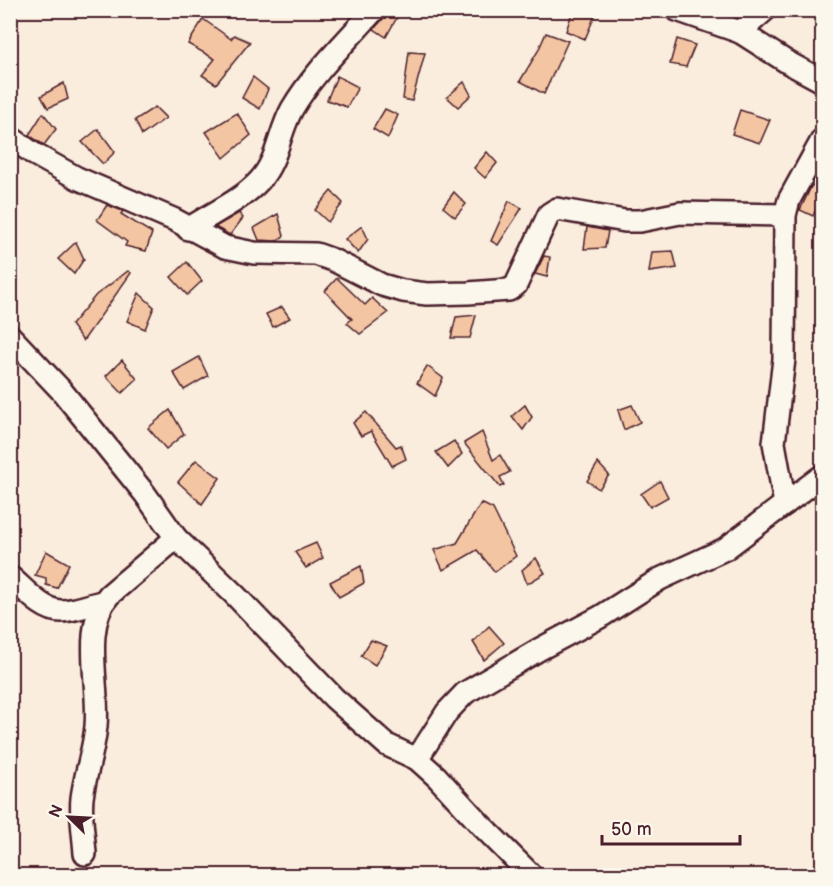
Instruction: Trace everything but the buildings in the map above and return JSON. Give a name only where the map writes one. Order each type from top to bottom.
[{"type":"street","points":[[188,229],[260,180],[272,164],[282,133],[302,94],[374,10]]},
{"type":"street","points":[[677,10],[740,32],[822,81]]},
{"type":"street","points":[[740,32],[765,10]]},
{"type":"street","points":[[10,137],[34,154],[77,178],[175,220],[225,247],[254,253],[316,254],[382,285],[427,294],[509,290],[516,285],[549,214],[557,209],[625,221],[640,221],[680,213],[785,215]]},
{"type":"street","points":[[785,504],[774,443],[784,359],[785,215],[794,190],[822,140]]},
{"type":"street","points":[[10,336],[68,399],[145,494],[176,538],[235,595],[334,699],[387,745],[417,759],[532,876]]},
{"type":"street","points":[[417,759],[447,712],[465,693],[600,617],[660,579],[725,549],[822,476]]},
{"type":"street","points":[[85,854],[81,801],[96,729],[98,706],[94,643],[96,619],[103,602],[176,538]]},
{"type":"street","points":[[10,577],[53,610],[63,611],[103,602]]}]
